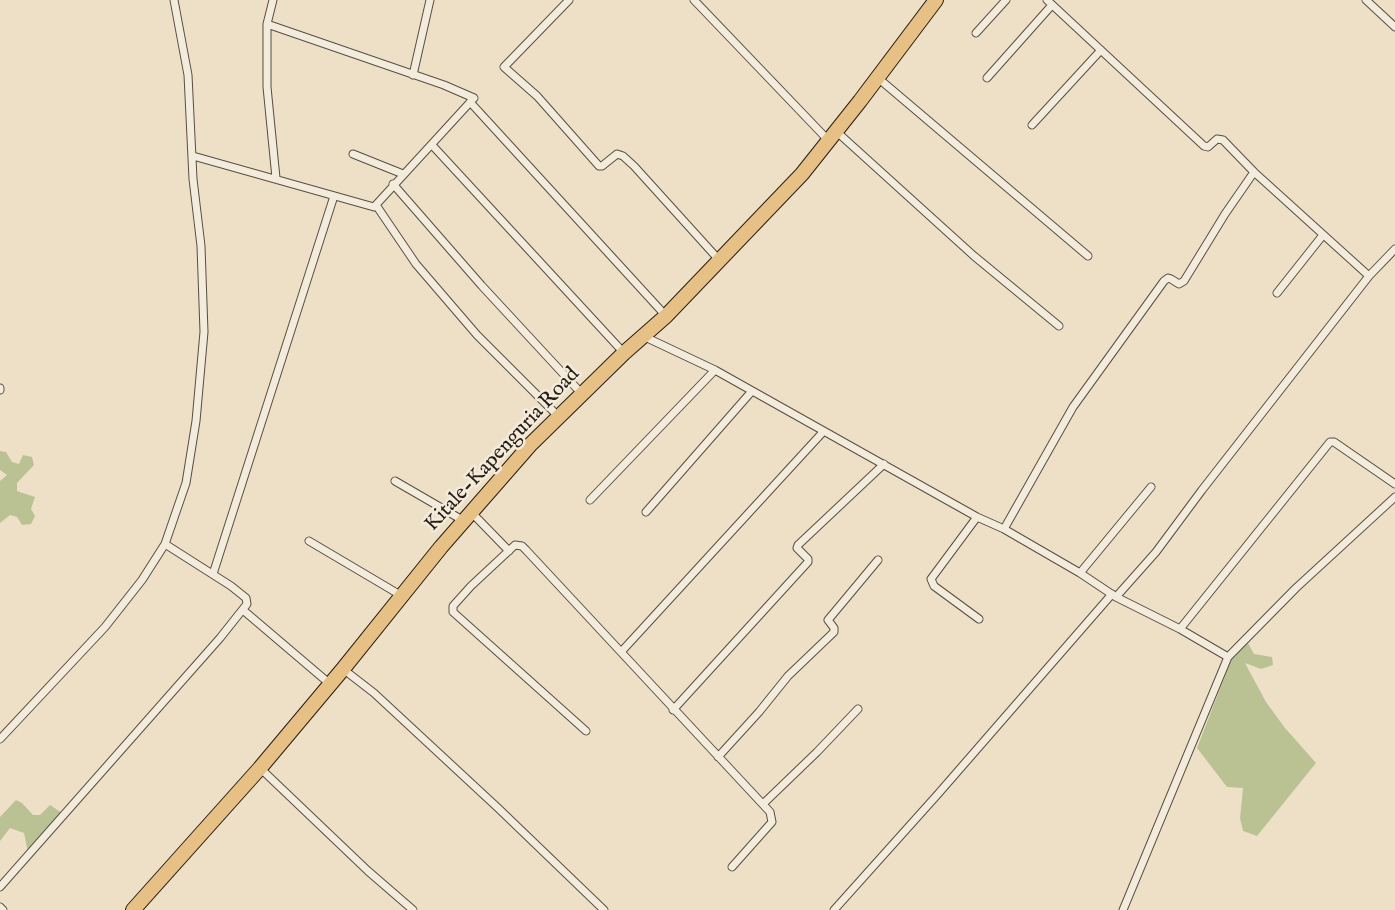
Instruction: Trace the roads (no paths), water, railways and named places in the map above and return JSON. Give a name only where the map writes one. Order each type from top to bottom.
[{"type":"highway","name":"Kitale-Kapenguria Road","points":[[133,910],[260,768],[531,444],[624,353],[666,316],[784,193],[833,137],[936,0]]},
{"type":"street","points":[[0,740],[105,627],[142,580],[165,544],[186,483],[196,421],[204,332],[201,246],[193,179],[188,75],[174,0]]},
{"type":"street","points":[[273,0],[267,24],[267,87],[276,178]]},
{"type":"street","points":[[412,75],[430,0]]},
{"type":"street","points":[[569,0],[504,67],[537,96],[599,166],[617,154],[623,156],[720,261]]},
{"type":"street","points":[[694,0],[833,137],[1059,326]]},
{"type":"street","points":[[976,33],[1006,0]]},
{"type":"street","points":[[1366,0],[1395,27]]},
{"type":"street","points":[[987,78],[1050,2],[1204,146],[1208,147],[1217,139],[1223,140],[1254,172],[1370,276]]},
{"type":"street","points":[[193,156],[374,207],[474,98],[267,24]]},
{"type":"street","points":[[1032,125],[1101,50]]},
{"type":"street","points":[[878,78],[1088,256]]},
{"type":"street","points":[[470,102],[666,316]]},
{"type":"street","points":[[432,145],[624,353]]},
{"type":"street","points":[[353,154],[403,174]]},
{"type":"street","points":[[1004,529],[1073,407],[1164,281],[1168,278],[1179,284],[1184,281],[1225,213],[1254,172]]},
{"type":"street","points":[[393,184],[482,286],[582,394]]},
{"type":"street","points":[[213,574],[334,196]]},
{"type":"street","points":[[376,205],[416,264],[477,335],[559,417]]},
{"type":"street","points":[[1277,293],[1323,235]]},
{"type":"street","points":[[834,910],[1114,595],[1156,552],[1370,276],[1395,249]]},
{"type":"street","points":[[643,336],[715,370],[977,517],[1004,529],[1114,595],[1228,657]]},
{"type":"street","points":[[590,500],[715,370]]},
{"type":"street","points":[[646,512],[752,391]]},
{"type":"street","points":[[621,652],[823,432]]},
{"type":"street","points":[[1180,629],[1330,442],[1334,442],[1395,484]]},
{"type":"street","points":[[673,710],[808,562],[808,559],[797,549],[798,545],[884,464]]},
{"type":"street","points":[[395,481],[468,517],[509,551]]},
{"type":"street","points":[[1080,573],[1151,487]]},
{"type":"street","points":[[1123,910],[1228,657],[1296,588],[1395,497]]},
{"type":"street","points":[[977,517],[931,579],[934,586],[979,619]]},
{"type":"street","points":[[309,541],[402,596]]},
{"type":"street","points":[[0,887],[82,796],[247,604],[246,598],[165,544]]},
{"type":"street","points":[[586,731],[453,612],[453,606],[471,586],[515,546],[519,545],[526,550],[772,816],[772,822],[732,867]]},
{"type":"street","points":[[718,757],[788,676],[834,632],[828,620],[878,560]]},
{"type":"street","points":[[243,610],[330,684]]},
{"type":"street","points":[[343,669],[374,693],[482,792],[604,910]]},
{"type":"street","points":[[763,804],[858,709]]},
{"type":"street","points":[[260,768],[368,871],[414,910]]}]
